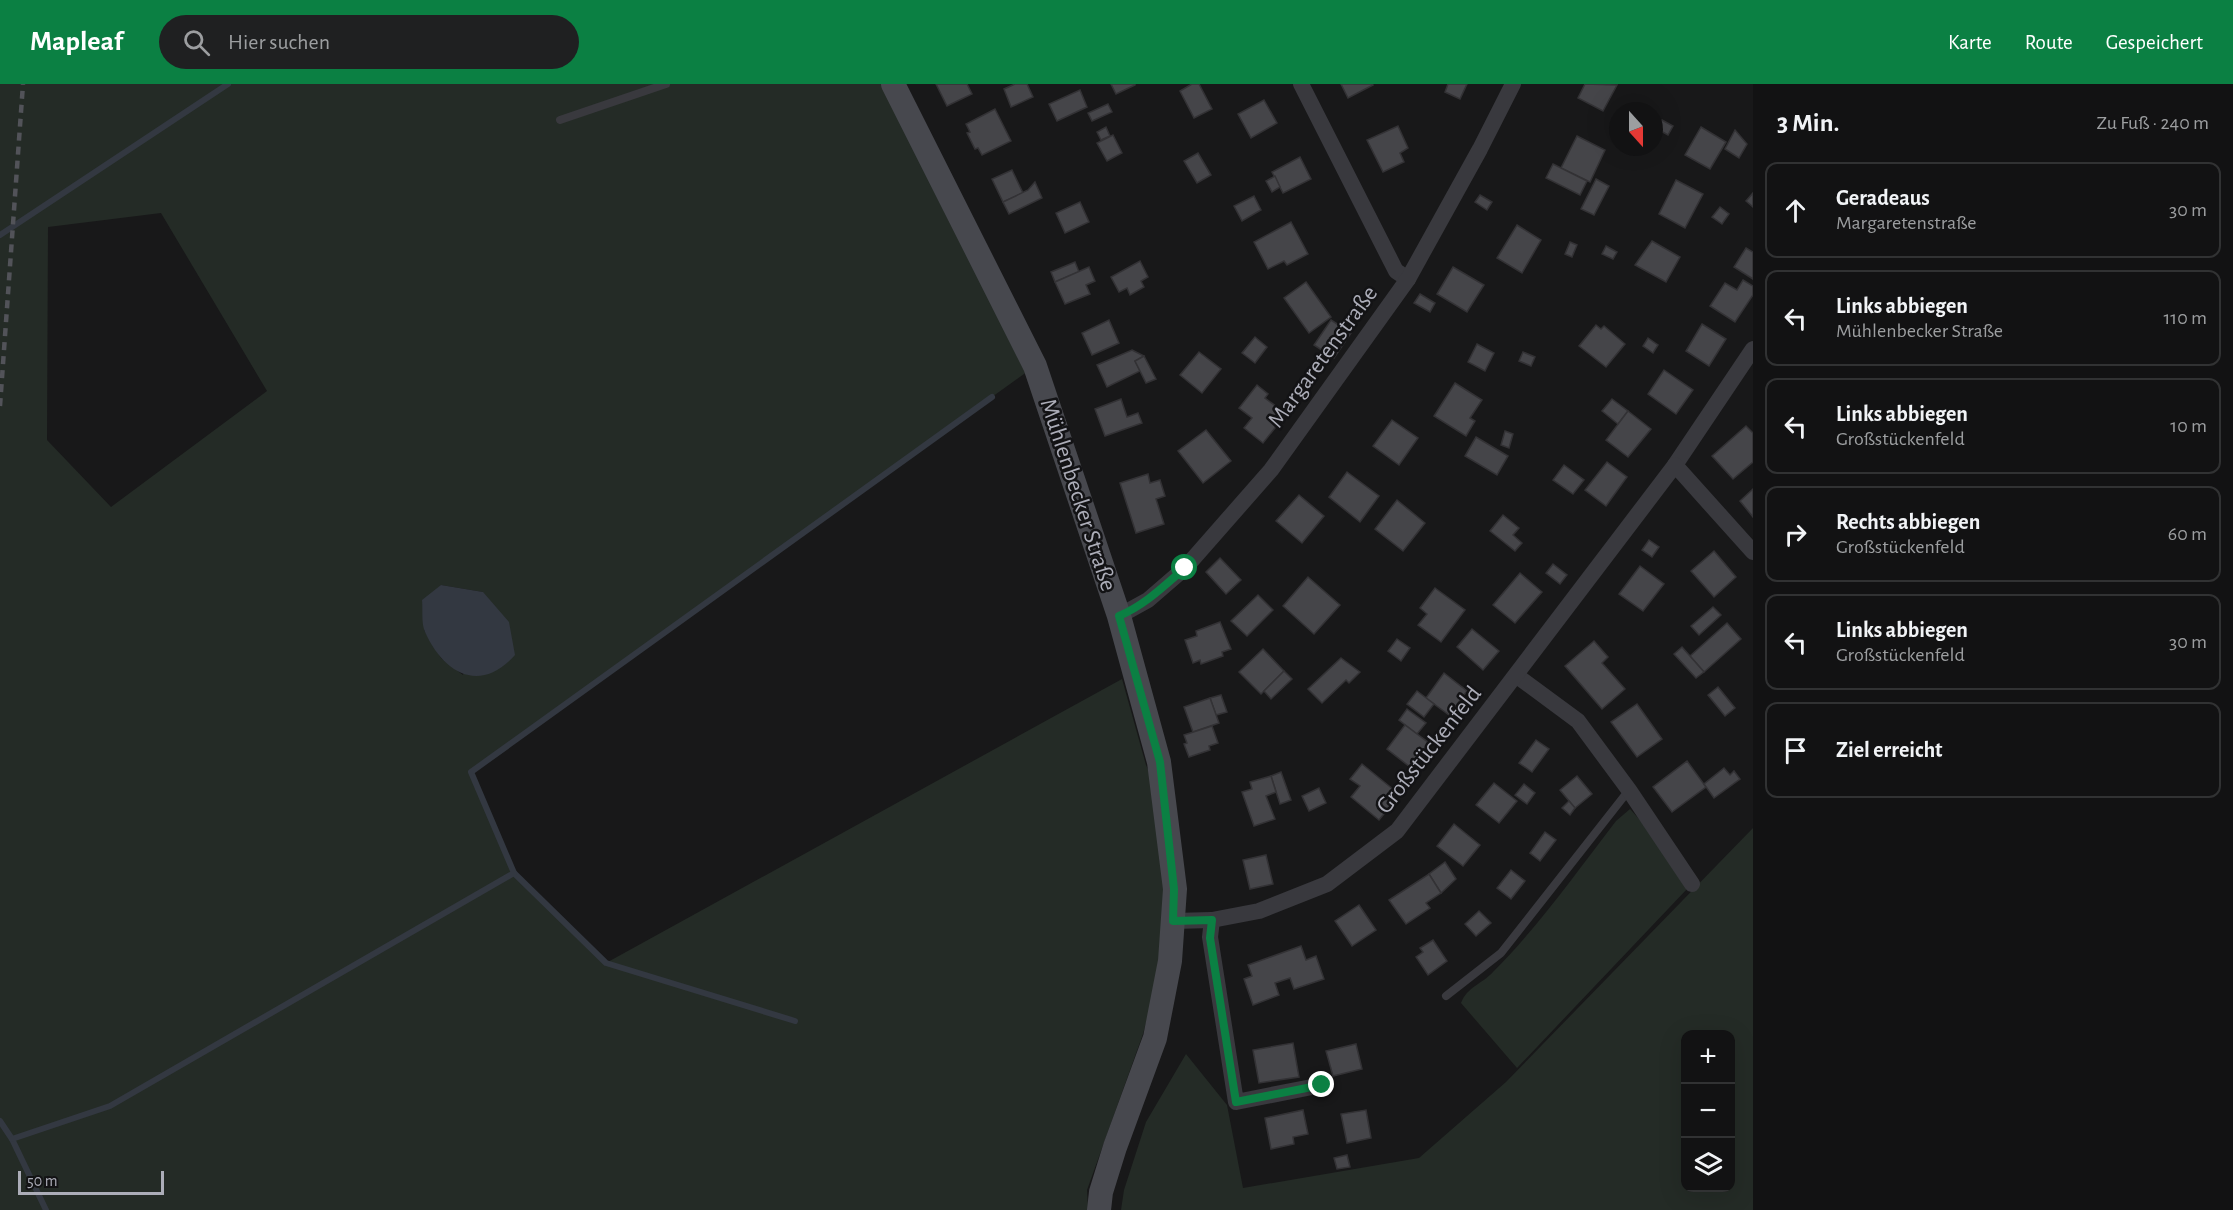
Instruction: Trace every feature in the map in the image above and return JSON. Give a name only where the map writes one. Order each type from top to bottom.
[{"type":"main road","name":"Mühlenbecker Straße","points":[[893,84],[1035,366],[1119,616],[1160,762],[1174,889],[1170,962],[1155,1038],[1115,1147],[1101,1192],[1099,1210]]},
{"type":"street","points":[[1301,84],[1396,271],[1408,279]]},
{"type":"street","name":"Margaretenstraße","points":[[1119,616],[1148,600],[1185,568],[1271,470],[1408,279],[1514,84]]},
{"type":"street","name":"Großstückenfeld","points":[[1173,921],[1212,920],[1260,911],[1327,884],[1397,831],[1517,676],[1675,465],[1753,349]]},
{"type":"street","points":[[1675,465],[1753,552]]},
{"type":"street","points":[[1517,676],[1578,721],[1629,790],[1692,884]]},
{"type":"street","points":[[1212,920],[1210,938],[1236,1102],[1322,1085]]},
{"type":"lane","points":[[560,120],[666,84]]},
{"type":"lane","points":[[1446,996],[1502,953],[1629,790]]},
{"type":"shaded area","points":[[0,84],[893,84],[1035,366],[471,772],[514,873],[606,963],[1122,679],[1146,765],[1167,811],[1173,921],[1143,1034],[1087,1190],[1088,1210],[0,1210]],"holes":[[[161,213],[267,391],[111,507],[47,440],[48,227]],[[441,585],[483,592],[463,675],[441,658],[424,630]]]},
{"type":"shaded area","points":[[441,585],[483,592],[509,622],[515,655],[502,667],[489,674],[476,676],[464,674],[442,659],[433,647],[424,628],[422,600]]},
{"type":"shaded area","points":[[1630,809],[1647,828],[1687,889],[1517,1068],[1461,1003],[1467,993],[1489,976],[1526,936],[1616,821]]},
{"type":"shaded area","points":[[1753,828],[1753,1210],[1121,1210],[1124,1190],[1146,1122],[1186,1054],[1227,1105],[1243,1188],[1419,1158],[1506,1082]]},
{"type":"building","points":[[936,84],[967,84],[972,94],[947,106]]},
{"type":"building","points":[[1015,84],[1027,84],[1033,97],[1011,107],[1004,89]]},
{"type":"building","points":[[1111,84],[1135,84],[1135,85],[1116,94]]},
{"type":"building","points":[[1192,84],[1199,84],[1212,109],[1194,118],[1180,91]]},
{"type":"building","points":[[1341,84],[1372,84],[1373,85],[1348,98]]},
{"type":"building","points":[[1448,84],[1467,84],[1460,99],[1445,92]]},
{"type":"building","points":[[1585,84],[1617,85],[1603,111],[1578,98]]},
{"type":"building","points":[[1080,90],[1087,107],[1057,121],[1049,104]]},
{"type":"building","points":[[1264,100],[1277,123],[1251,138],[1238,114]]},
{"type":"building","points":[[1108,104],[1112,112],[1092,121],[1088,113]]},
{"type":"building","points":[[995,109],[1011,141],[982,155],[978,148],[975,149],[967,133],[970,132],[966,124]]},
{"type":"building","points":[[1663,121],[1673,126],[1668,135],[1663,132]]},
{"type":"building","points":[[1398,126],[1408,148],[1400,153],[1404,162],[1383,172],[1367,140]]},
{"type":"building","points":[[1106,127],[1110,136],[1101,140],[1097,132]]},
{"type":"building","points":[[1701,127],[1726,142],[1710,169],[1685,155]]},
{"type":"building","points":[[1735,130],[1747,144],[1739,158],[1725,149]]},
{"type":"building","points":[[1113,135],[1122,153],[1107,161],[1097,143]]},
{"type":"building","points":[[1577,136],[1605,150],[1590,182],[1561,168]]},
{"type":"building","points":[[1198,153],[1211,175],[1197,183],[1184,161]]},
{"type":"building","points":[[1300,157],[1311,179],[1283,193],[1272,172]]},
{"type":"building","points":[[1553,164],[1587,181],[1580,195],[1546,178]]},
{"type":"building","points":[[1012,170],[1023,193],[1003,202],[992,179]]},
{"type":"building","points":[[1275,176],[1280,187],[1272,192],[1266,181]]},
{"type":"building","points":[[1596,179],[1609,186],[1594,215],[1581,209]]},
{"type":"building","points":[[1676,180],[1703,194],[1685,228],[1659,214]]},
{"type":"building","points":[[1035,182],[1042,198],[1009,214],[1003,202],[1028,190]]},
{"type":"building","points":[[1753,193],[1753,207],[1746,201]]},
{"type":"building","points":[[1480,195],[1492,202],[1487,210],[1475,202]]},
{"type":"building","points":[[1254,196],[1261,210],[1242,221],[1234,206]]},
{"type":"building","points":[[1080,202],[1089,222],[1065,233],[1056,213]]},
{"type":"building","points":[[1720,207],[1729,214],[1722,224],[1712,217]]},
{"type":"building","points":[[1291,222],[1308,254],[1287,265],[1284,261],[1268,269],[1254,242]]},
{"type":"building","points":[[1517,225],[1541,240],[1522,273],[1497,258]]},
{"type":"building","points":[[1652,241],[1680,257],[1666,282],[1635,265]]},
{"type":"building","points":[[1570,242],[1577,245],[1572,257],[1565,254]]},
{"type":"building","points":[[1606,246],[1617,252],[1613,259],[1602,254]]},
{"type":"building","points":[[1746,248],[1753,252],[1753,279],[1734,267]]},
{"type":"building","points":[[1140,261],[1148,277],[1141,281],[1144,287],[1130,295],[1127,288],[1119,292],[1111,277]]},
{"type":"building","points":[[1075,262],[1079,272],[1055,282],[1051,272]]},
{"type":"building","points":[[1089,267],[1095,281],[1086,285],[1090,294],[1065,304],[1055,282]]},
{"type":"building","points":[[1453,267],[1484,285],[1467,312],[1437,294]]},
{"type":"building","points":[[1743,280],[1753,286],[1753,295],[1735,322],[1710,306],[1725,283],[1737,290]]},
{"type":"building","points":[[1306,282],[1331,317],[1309,333],[1284,298]]},
{"type":"building","points":[[1420,294],[1435,303],[1430,312],[1414,303]]},
{"type":"building","points":[[1109,320],[1119,343],[1092,355],[1082,333]]},
{"type":"building","points":[[1331,320],[1351,333],[1334,358],[1314,345]]},
{"type":"building","points":[[1702,324],[1726,339],[1709,366],[1686,351]]},
{"type":"building","points":[[1596,325],[1601,329],[1604,326],[1625,344],[1606,367],[1579,346]]},
{"type":"building","points":[[1255,337],[1267,347],[1255,363],[1242,353]]},
{"type":"building","points":[[1648,338],[1658,345],[1653,353],[1643,346]]},
{"type":"building","points":[[1477,344],[1494,353],[1485,371],[1468,362]]},
{"type":"building","points":[[1132,350],[1144,356],[1135,361],[1140,371],[1107,387],[1097,365]]},
{"type":"building","points":[[1199,352],[1221,369],[1202,393],[1180,375]]},
{"type":"building","points":[[1523,352],[1535,357],[1531,366],[1519,361]]},
{"type":"building","points":[[1144,356],[1156,379],[1146,383],[1135,361]]},
{"type":"building","points":[[1664,370],[1693,390],[1676,414],[1648,394]]},
{"type":"building","points":[[1455,383],[1482,400],[1470,418],[1475,421],[1466,436],[1434,416]]},
{"type":"building","points":[[1257,385],[1268,394],[1265,398],[1286,414],[1263,443],[1244,428],[1252,418],[1239,408]]},
{"type":"building","points":[[1121,399],[1127,417],[1138,413],[1142,423],[1105,436],[1095,409]]},
{"type":"building","points":[[1612,399],[1628,411],[1618,424],[1602,411]]},
{"type":"building","points":[[1628,411],[1651,429],[1628,457],[1606,440]]},
{"type":"building","points":[[1392,420],[1418,438],[1399,465],[1373,446]]},
{"type":"building","points":[[1746,426],[1753,433],[1753,462],[1733,479],[1712,456]]},
{"type":"building","points":[[1206,430],[1231,461],[1203,483],[1178,451]]},
{"type":"building","points":[[1505,431],[1513,434],[1509,448],[1501,445]]},
{"type":"building","points":[[1476,437],[1508,456],[1497,475],[1465,456]]},
{"type":"building","points":[[1607,462],[1627,477],[1606,506],[1585,490]]},
{"type":"building","points":[[1564,465],[1584,480],[1573,494],[1553,480]]},
{"type":"building","points":[[1347,472],[1379,496],[1360,522],[1329,497]]},
{"type":"building","points":[[1148,474],[1150,483],[1160,480],[1165,496],[1156,499],[1164,524],[1136,533],[1120,483]]},
{"type":"building","points":[[1753,489],[1753,517],[1740,501]]},
{"type":"building","points":[[1299,495],[1324,516],[1302,543],[1276,521]]},
{"type":"building","points":[[1397,500],[1425,523],[1403,551],[1375,529]]},
{"type":"building","points":[[1503,515],[1519,528],[1513,535],[1522,543],[1515,551],[1490,531]]},
{"type":"building","points":[[1649,540],[1659,547],[1652,557],[1642,550]]},
{"type":"building","points":[[1714,551],[1736,577],[1714,597],[1691,571]]},
{"type":"building","points":[[1220,558],[1241,580],[1226,594],[1206,572]]},
{"type":"building","points":[[1553,564],[1567,575],[1560,584],[1546,573]]},
{"type":"building","points":[[1640,566],[1664,584],[1643,611],[1619,594]]},
{"type":"building","points":[[1520,573],[1542,592],[1515,623],[1493,605]]},
{"type":"building","points":[[1308,577],[1340,605],[1314,634],[1283,606]]},
{"type":"building","points":[[1435,588],[1465,610],[1441,642],[1418,625],[1427,614],[1420,608]]},
{"type":"building","points":[[1258,595],[1273,610],[1247,636],[1231,621]]},
{"type":"building","points":[[1713,607],[1721,615],[1699,635],[1691,626]]},
{"type":"building","points":[[1220,622],[1231,649],[1222,652],[1223,656],[1201,664],[1200,660],[1193,663],[1185,640],[1197,636],[1196,631]]},
{"type":"building","points":[[1727,623],[1741,639],[1704,672],[1690,656]]},
{"type":"building","points":[[1472,629],[1499,651],[1483,670],[1457,647]]},
{"type":"building","points":[[1397,639],[1410,648],[1401,661],[1388,651]]},
{"type":"building","points":[[1594,641],[1608,657],[1602,663],[1625,689],[1602,709],[1565,666]]},
{"type":"building","points":[[1682,647],[1704,672],[1696,678],[1674,654]]},
{"type":"building","points":[[1263,649],[1284,671],[1261,694],[1239,672]]},
{"type":"building","points":[[1341,658],[1360,672],[1349,683],[1346,680],[1322,703],[1308,689]]},
{"type":"building","points":[[1284,671],[1292,679],[1271,699],[1264,691]]},
{"type":"building","points":[[1444,673],[1467,691],[1449,715],[1426,698]]},
{"type":"building","points":[[1718,687],[1735,708],[1725,716],[1708,695]]},
{"type":"building","points":[[1417,691],[1434,704],[1424,717],[1407,704]]},
{"type":"building","points":[[1221,695],[1227,712],[1216,715],[1210,698]]},
{"type":"building","points":[[1210,698],[1219,723],[1193,732],[1184,707]]},
{"type":"building","points":[[1637,704],[1662,739],[1637,757],[1611,722]]},
{"type":"building","points":[[1407,709],[1426,723],[1417,734],[1399,720]]},
{"type":"building","points":[[1405,725],[1429,743],[1410,767],[1387,749]]},
{"type":"building","points":[[1212,726],[1218,743],[1209,746],[1210,750],[1189,757],[1184,744],[1187,743],[1184,735]]},
{"type":"building","points":[[1536,740],[1549,749],[1532,772],[1519,763]]},
{"type":"building","points":[[1687,761],[1706,787],[1672,812],[1653,787]]},
{"type":"building","points":[[1362,764],[1394,790],[1386,799],[1392,804],[1379,820],[1351,797],[1360,786],[1350,779]]},
{"type":"building","points":[[1724,768],[1730,775],[1734,771],[1740,779],[1714,798],[1704,784]]},
{"type":"building","points":[[1281,772],[1291,800],[1280,804],[1271,776]]},
{"type":"building","points":[[1271,776],[1276,792],[1266,796],[1275,819],[1254,826],[1242,792],[1252,789],[1250,782]]},
{"type":"building","points":[[1577,776],[1592,794],[1575,808],[1560,790]]},
{"type":"building","points":[[1494,783],[1517,801],[1499,823],[1476,805]]},
{"type":"building","points":[[1524,784],[1535,793],[1527,804],[1515,795]]},
{"type":"building","points":[[1319,788],[1326,803],[1309,811],[1302,796]]},
{"type":"building","points":[[1569,801],[1575,808],[1570,815],[1562,808]]},
{"type":"building","points":[[1454,824],[1480,845],[1463,866],[1437,846]]},
{"type":"building","points":[[1545,832],[1556,840],[1540,861],[1530,853]]},
{"type":"building","points":[[1266,855],[1273,884],[1250,889],[1243,860]]},
{"type":"building","points":[[1445,862],[1456,879],[1441,893],[1429,874]]},
{"type":"building","points":[[1511,870],[1525,881],[1511,899],[1497,888]]},
{"type":"building","points":[[1429,874],[1441,893],[1426,903],[1430,908],[1406,924],[1389,900]]},
{"type":"building","points":[[1359,905],[1376,930],[1352,946],[1335,921]]},
{"type":"building","points":[[1479,911],[1491,923],[1476,936],[1465,924]]},
{"type":"building","points":[[1433,940],[1447,961],[1428,975],[1416,957],[1423,952],[1420,948]]},
{"type":"building","points":[[1301,946],[1306,960],[1316,956],[1324,979],[1294,989],[1290,978],[1275,983],[1279,995],[1253,1005],[1244,979],[1252,976],[1248,965]]},
{"type":"building","points":[[1293,1043],[1299,1077],[1259,1083],[1253,1050]]},
{"type":"building","points":[[1356,1044],[1362,1069],[1333,1076],[1326,1051]]},
{"type":"building","points":[[1303,1110],[1308,1134],[1293,1137],[1294,1144],[1271,1149],[1265,1118]]},
{"type":"building","points":[[1366,1110],[1371,1138],[1347,1143],[1341,1114]]},
{"type":"building","points":[[1347,1155],[1350,1167],[1337,1169],[1334,1158]]},
{"type":"waterway","points":[[0,235],[228,84]]},
{"type":"waterway","points":[[12,1139],[110,1106],[514,873],[471,772],[992,397]]},
{"type":"waterway","points":[[514,873],[606,963],[795,1021]]},
{"type":"waterway","points":[[0,1121],[12,1139],[46,1210]]},
{"type":"railway","points":[[0,406],[23,84]]},
{"type":"route","points":[[1185,568],[1148,600],[1119,616],[1160,762],[1174,889],[1173,921],[1212,920],[1210,938],[1236,1102],[1322,1085]]}]
